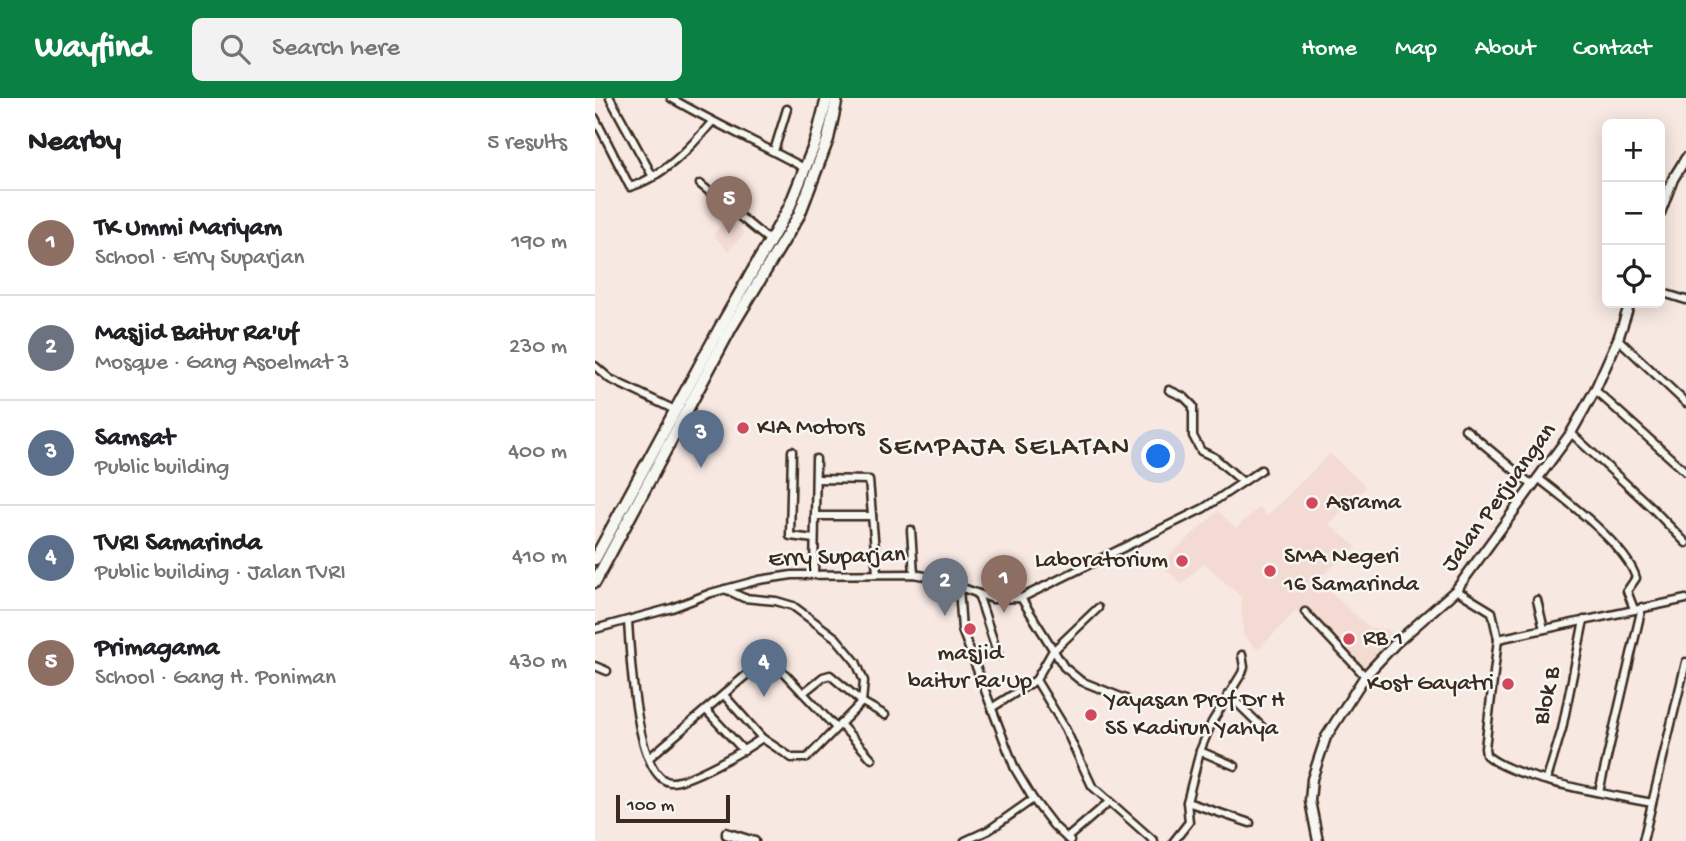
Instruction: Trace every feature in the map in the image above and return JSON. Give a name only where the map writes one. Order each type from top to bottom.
[{"type":"main road","points":[[595,559],[789,208],[806,169],[827,98]]},
{"type":"main road","points":[[595,582],[732,326],[799,215],[828,139],[837,98]]},
{"type":"main road","points":[[789,208],[799,215]]},
{"type":"main road","points":[[615,524],[626,528]]},
{"type":"street","points":[[610,98],[653,177]]},
{"type":"street","points":[[671,98],[712,122],[806,169]]},
{"type":"street","points":[[774,151],[787,109]]},
{"type":"street","points":[[595,118],[629,187],[653,177],[695,142],[712,122]]},
{"type":"street","points":[[1665,204],[1683,171],[1686,158]]},
{"type":"street","points":[[700,184],[770,241]]},
{"type":"street","points":[[1665,294],[1686,300]]},
{"type":"street","name":"Jalan Perjuangan","points":[[1318,841],[1310,801],[1311,779],[1326,737],[1365,676],[1395,644],[1456,590],[1571,433],[1618,340],[1628,308]]},
{"type":"street","points":[[1618,340],[1686,403]]},
{"type":"street","points":[[595,366],[610,379],[675,410]]},
{"type":"street","points":[[1169,390],[1184,397],[1193,406],[1193,436],[1201,451],[1214,457],[1243,482]]},
{"type":"street","points":[[1595,390],[1686,472]]},
{"type":"street","points":[[1465,429],[1591,521],[1631,567],[1636,578],[1627,591],[1638,608],[1599,792]]},
{"type":"street","points":[[1571,433],[1686,542]]},
{"type":"street","points":[[792,451],[790,537],[814,539]]},
{"type":"street","points":[[814,574],[816,459]]},
{"type":"street","name":"Erry Suparjan","points":[[595,629],[759,580],[814,574],[914,573],[997,600],[1021,598],[1204,508],[1261,470]]},
{"type":"street","points":[[816,479],[869,480],[877,573]]},
{"type":"street","points":[[815,516],[872,516]]},
{"type":"street","points":[[911,530],[914,573]]},
{"type":"street","points":[[959,587],[962,630],[1015,769],[1033,799],[1068,840],[1109,802]]},
{"type":"street","points":[[723,695],[762,738],[792,758],[799,759],[807,758],[862,702],[864,681],[856,662],[836,638],[793,606],[776,601],[744,598],[725,589]]},
{"type":"street","points":[[1456,590],[1492,612],[1498,639],[1485,752],[1490,758],[1507,767],[1547,779],[1652,803]]},
{"type":"street","points":[[978,594],[998,655]]},
{"type":"street","points":[[1021,598],[1052,652],[1064,667],[1081,681],[1126,699]]},
{"type":"street","points":[[1498,639],[1686,599]]},
{"type":"street","points":[[1537,600],[1544,629]]},
{"type":"street","points":[[993,707],[1036,679],[1052,652],[1098,608]]},
{"type":"street","points":[[1305,611],[1365,676]]},
{"type":"street","name":"Blok B","points":[[1547,779],[1562,729],[1584,620]]},
{"type":"street","points":[[628,621],[632,676],[641,734],[658,774],[671,782],[744,751],[762,738]]},
{"type":"street","points":[[1174,841],[1189,822],[1187,802],[1200,751],[1212,722],[1244,667],[1243,654]]},
{"type":"street","points":[[649,758],[723,695],[771,659],[872,759]]},
{"type":"street","points":[[1643,841],[1686,662]]},
{"type":"street","points":[[595,666],[607,671]]},
{"type":"street","points":[[803,693],[823,677],[830,675],[862,702],[885,715]]},
{"type":"street","points":[[1036,679],[1065,728],[1092,786],[1154,841]]},
{"type":"street","points":[[1228,694],[1263,728]]},
{"type":"street","points":[[706,709],[744,751]]},
{"type":"street","points":[[1200,751],[1235,766]]},
{"type":"street","points":[[965,841],[989,830],[1033,799]]},
{"type":"street","points":[[1187,802],[1250,823]]},
{"type":"street","points":[[745,841],[726,835],[726,832],[755,841]]},
{"type":"shaded area","points":[[728,218],[745,233],[728,251],[713,235]]},
{"type":"shaded area","name":"SMA Negeri 16 Samarinda","points":[[1330,454],[1366,487],[1329,524],[1356,547],[1319,578],[1370,628],[1387,629],[1397,640],[1361,678],[1297,610],[1258,650],[1243,635],[1241,597],[1204,563],[1182,584],[1160,564],[1218,511],[1236,528],[1259,507],[1267,516]]},
{"type":"place","name":"Primagama","points":[[729,234]]},
{"type":"place","name":"KIA Motors","points":[[743,428]]},
{"type":"place","name":"Samsat","points":[[701,468]]},
{"type":"place","name":"Asrama","points":[[1312,503]]},
{"type":"place","name":"Laboratorium","points":[[1182,561]]},
{"type":"place","name":"SMA Negeri 16 Samarinda","points":[[1270,571]]},
{"type":"place","name":"TK Ummi Mariyam","points":[[1004,613]]},
{"type":"place","name":"Masjid Baitur Ra'uf","points":[[945,616]]},
{"type":"place","name":"masjid baitur Ra'Up","points":[[970,629]]},
{"type":"place","name":"RB 1","points":[[1349,639]]},
{"type":"place","name":"Kost Gayatri","points":[[1508,684]]},
{"type":"place","name":"TVRI Samarinda","points":[[764,697]]},
{"type":"place","name":"Yayasan Prof Dr H SS Kadirun Yahya","points":[[1091,715]]},
{"type":"district","name":"SEMPAJA SELATAN","points":[[1005,448]]}]
